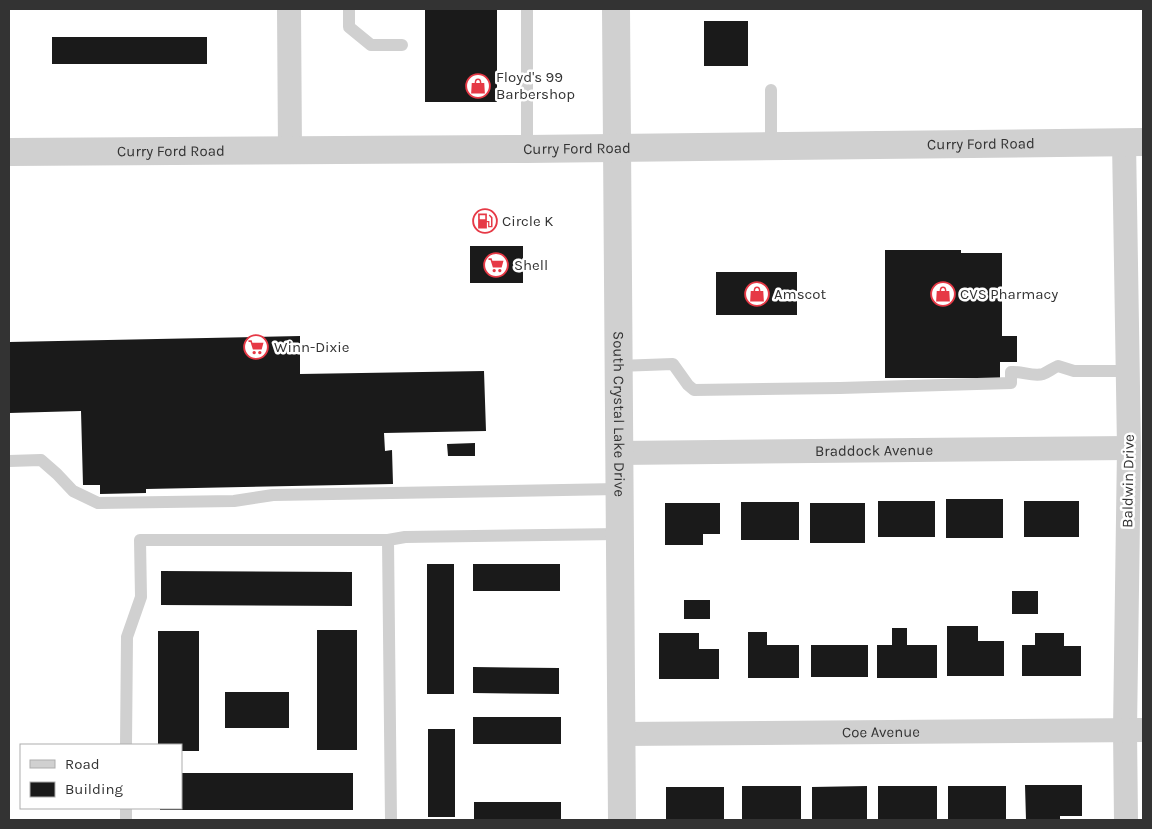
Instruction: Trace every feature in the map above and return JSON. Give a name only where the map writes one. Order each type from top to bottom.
[{"type":"street","points":[[289,9],[290,151]]},
{"type":"street","name":"South Crystal Lake Drive","points":[[616,9],[618,489],[622,820]]},
{"type":"street","name":"Curry Ford Road","points":[[9,152],[527,149],[1133,142]]},
{"type":"street","name":"Baldwin Drive","points":[[1126,820],[1134,730],[1128,372],[1133,142]]},
{"type":"street","name":"Braddock Avenue","points":[[618,453],[1129,448]]},
{"type":"street","name":"Coe Avenue","points":[[620,734],[1134,730]]},
{"type":"lane","points":[[349,9],[349,27],[371,45],[402,45]]},
{"type":"lane","points":[[527,9],[527,149]]},
{"type":"lane","points":[[771,90],[771,146]]},
{"type":"lane","points":[[618,366],[673,364],[688,385],[694,390],[1012,383],[1011,372],[1043,374],[1058,366],[1074,372],[1128,372]]},
{"type":"lane","points":[[9,461],[41,460],[73,491],[98,503],[234,501],[273,495],[618,489]]},
{"type":"lane","points":[[126,744],[126,637],[141,597],[140,540],[388,540],[405,537],[619,534]]},
{"type":"lane","points":[[388,540],[391,820]]},
{"type":"building","points":[[425,9],[497,9],[497,102],[425,102]]},
{"type":"building","points":[[704,21],[748,21],[748,66],[704,66]]},
{"type":"building","points":[[52,37],[207,37],[207,64],[52,64]]},
{"type":"building","name":"Shell","points":[[470,246],[523,246],[523,283],[470,283]]},
{"type":"building","name":"CVS Pharmacy","points":[[885,250],[961,250],[961,253],[1002,253],[1002,336],[1017,336],[1017,362],[1000,362],[1000,378],[885,378]]},
{"type":"building","name":"Amscot","points":[[716,272],[797,272],[797,315],[716,315]]},
{"type":"building","points":[[300,336],[300,374],[484,371],[486,431],[384,433],[385,451],[392,450],[393,484],[146,489],[146,493],[100,494],[100,485],[83,485],[81,411],[9,413],[9,342]]},
{"type":"building","points":[[475,443],[475,456],[448,456],[447,444]]},
{"type":"building","points":[[946,499],[1003,499],[1003,538],[946,538]]},
{"type":"building","points":[[878,501],[935,501],[935,537],[878,537]]},
{"type":"building","points":[[1024,501],[1079,501],[1079,537],[1024,537]]},
{"type":"building","points":[[741,502],[799,502],[799,540],[741,540]]},
{"type":"building","points":[[665,503],[720,503],[720,534],[703,534],[703,545],[665,545]]},
{"type":"building","points":[[810,503],[865,503],[865,543],[810,543]]},
{"type":"building","points":[[427,564],[454,564],[454,694],[427,694]]},
{"type":"building","points":[[473,564],[560,564],[560,591],[473,591]]},
{"type":"building","points":[[161,571],[352,572],[352,606],[161,605]]},
{"type":"building","points":[[1012,591],[1038,591],[1038,614],[1012,614]]},
{"type":"building","points":[[684,600],[710,600],[710,619],[684,619]]},
{"type":"building","points":[[947,626],[978,626],[978,641],[1004,641],[1004,676],[947,676]]},
{"type":"building","points":[[892,628],[907,628],[907,645],[937,645],[937,678],[877,678],[877,645],[892,645]]},
{"type":"building","points":[[317,630],[357,630],[357,750],[317,750]]},
{"type":"building","points":[[158,631],[199,631],[199,751],[182,751],[182,744],[158,744]]},
{"type":"building","points":[[748,632],[767,632],[767,645],[799,645],[799,678],[748,678]]},
{"type":"building","points":[[659,633],[699,633],[699,649],[719,649],[719,679],[659,679]]},
{"type":"building","points":[[1035,633],[1064,633],[1064,646],[1081,646],[1081,676],[1022,676],[1022,645],[1035,645]]},
{"type":"building","points":[[811,645],[868,645],[868,677],[811,677]]},
{"type":"building","points":[[473,667],[559,668],[559,694],[473,693]]},
{"type":"building","points":[[225,692],[289,692],[289,728],[225,728]]},
{"type":"building","points":[[473,717],[561,717],[561,744],[473,744]]},
{"type":"building","points":[[428,729],[455,729],[455,817],[428,817]]},
{"type":"building","points":[[182,773],[353,773],[353,810],[160,810],[182,809]]},
{"type":"building","points":[[1025,785],[1082,785],[1082,816],[1060,816],[1060,820],[1026,820]]},
{"type":"building","points":[[742,786],[801,786],[801,819],[742,820]]},
{"type":"building","points":[[867,786],[867,820],[812,820],[812,787]]},
{"type":"building","points":[[878,786],[937,786],[937,820],[878,820]]},
{"type":"building","points":[[948,786],[1006,786],[1006,820],[948,820]]},
{"type":"building","points":[[666,787],[724,787],[724,820],[666,820]]},
{"type":"building","points":[[474,802],[561,802],[561,820],[474,820]]},
{"type":"place","name":"Floyd's 99 Barbershop","points":[[478,86]]},
{"type":"place","name":"Circle K","points":[[485,221]]},
{"type":"place","name":"Shell","points":[[496,265]]},
{"type":"place","name":"Amscot","points":[[757,294]]},
{"type":"place","name":"CVS Pharmacy","points":[[943,294]]},
{"type":"place","name":"Winn-Dixie","points":[[256,347]]}]
